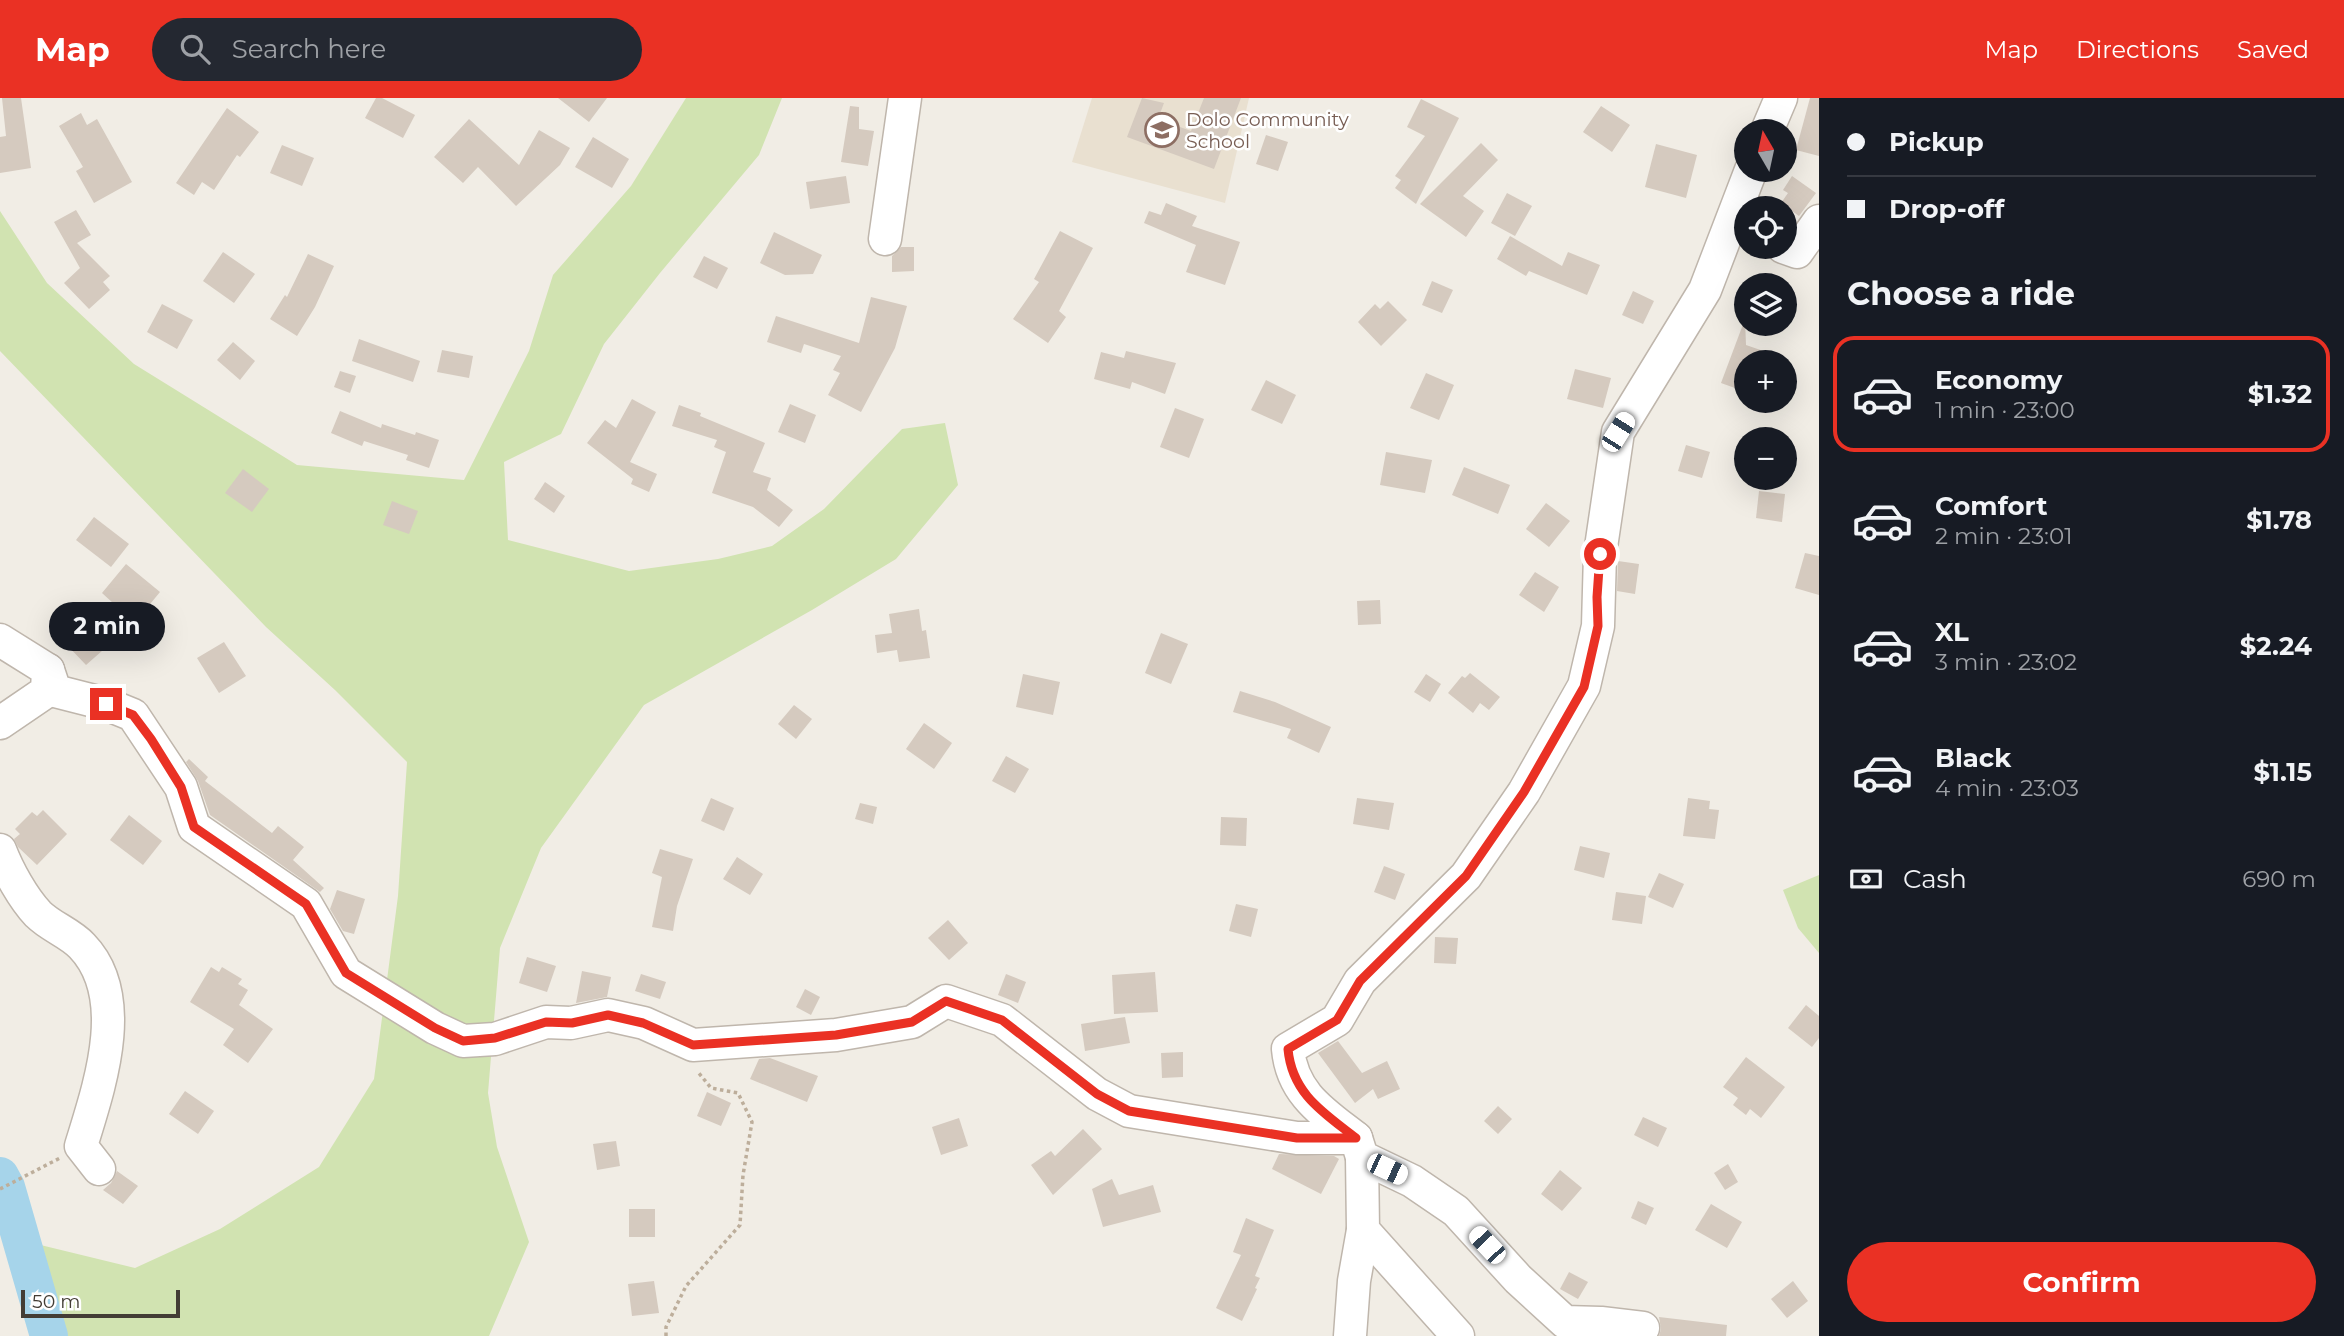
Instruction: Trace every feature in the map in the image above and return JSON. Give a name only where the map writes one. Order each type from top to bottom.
[{"type":"street","points":[[885,239],[905,98]]},
{"type":"street","points":[[1772,119],[1781,98]]},
{"type":"street","points":[[1797,252],[1819,221]]},
{"type":"street","points":[[1643,1328],[1565,1322],[1518,1279],[1456,1211],[1359,1148],[1313,1105],[1290,1069],[1288,1049],[1337,1020],[1360,981],[1466,876],[1524,792],[1584,687],[1598,626],[1600,554],[1618,432],[1734,238]]},
{"type":"street","points":[[0,640],[48,670],[55,691],[106,704],[133,715],[181,787],[194,827],[306,904],[346,973],[435,1028],[463,1041],[495,1038],[546,1022],[572,1023],[608,1015],[643,1023],[693,1045],[836,1035],[912,1022],[946,1001],[1002,1020],[1097,1094],[1129,1111],[1359,1148]]},
{"type":"street","points":[[0,723],[47,691],[48,670]]},
{"type":"street","points":[[0,850],[6,865],[38,915],[82,946],[104,978],[109,1005],[90,1157]]},
{"type":"street","points":[[1350,1336],[1354,1281],[1363,1230],[1359,1148]]},
{"type":"street","points":[[1363,1230],[1458,1336]]},
{"type":"path","points":[[666,1336],[666,1326],[686,1286],[740,1225],[743,1175],[752,1122],[738,1093],[711,1087],[696,1069]]},
{"type":"path","points":[[0,1189],[90,1157]]},
{"type":"shaded area","name":"Dolo Community School","points":[[1092,98],[1249,98],[1225,203],[1072,162]]},
{"type":"green space","points":[[686,98],[782,98],[759,155],[604,344],[561,434],[504,462],[508,540],[629,571],[718,559],[772,546],[824,509],[902,429],[945,423],[958,485],[896,559],[644,705],[541,848],[500,948],[488,1093],[497,1147],[529,1242],[489,1336],[49,1336],[20,1240],[135,1268],[220,1229],[319,1167],[374,1079],[398,896],[407,762],[335,690],[266,627],[0,351],[0,211],[47,283],[134,364],[297,465],[464,480],[529,351],[553,275],[631,186]]},
{"type":"green space","points":[[1819,875],[1819,953],[1798,928],[1783,890]]},
{"type":"building","points":[[2,98],[21,98],[31,168],[0,173],[0,137],[6,136]]},
{"type":"building","points":[[376,98],[382,98],[415,115],[403,138],[365,118]]},
{"type":"building","points":[[558,98],[607,98],[589,122]]},
{"type":"building","points":[[1142,98],[1164,103],[1158,119],[1191,131],[1204,98],[1241,98],[1214,169],[1127,137]]},
{"type":"building","points":[[1810,98],[1819,98],[1819,156],[1797,150]]},
{"type":"building","points":[[1421,99],[1459,118],[1416,204],[1395,188],[1401,180],[1395,176],[1425,136],[1407,127]]},
{"type":"building","points":[[850,106],[859,107],[859,129],[874,131],[868,166],[841,162]]},
{"type":"building","points":[[1601,106],[1630,125],[1612,152],[1583,132]]},
{"type":"building","points":[[227,108],[259,132],[240,157],[237,155],[214,190],[202,182],[194,195],[176,183]]},
{"type":"building","points":[[81,113],[87,125],[97,119],[132,182],[94,203],[76,171],[83,167],[59,126]]},
{"type":"building","points":[[469,119],[519,165],[539,130],[570,148],[560,165],[516,206],[478,167],[463,183],[434,157]]},
{"type":"building","points":[[1266,135],[1288,142],[1278,171],[1256,164]]},
{"type":"building","points":[[593,137],[629,159],[612,188],[575,167]]},
{"type":"building","points":[[1481,143],[1498,160],[1463,196],[1484,211],[1466,237],[1420,204]]},
{"type":"building","points":[[1656,144],[1697,155],[1686,198],[1645,187]]},
{"type":"building","points":[[282,145],[314,158],[302,186],[270,173]]},
{"type":"building","points":[[846,176],[850,203],[810,209],[806,182]]},
{"type":"building","points":[[1797,180],[1816,193],[1799,216],[1797,196],[1786,196],[1788,193],[1783,190],[1788,182],[1797,182]]},
{"type":"building","points":[[1507,193],[1532,206],[1515,236],[1491,223]]},
{"type":"building","points":[[1166,203],[1197,216],[1192,226],[1240,242],[1225,285],[1186,272],[1196,245],[1144,223],[1149,211],[1161,215]]},
{"type":"building","points":[[76,210],[91,235],[77,243],[110,276],[103,282],[110,290],[89,309],[64,283],[80,268],[54,222]]},
{"type":"building","points":[[1060,231],[1093,248],[1059,311],[1066,317],[1048,343],[1013,319],[1039,282],[1034,279]]},
{"type":"building","points":[[774,232],[822,255],[813,274],[785,275],[760,263]]},
{"type":"building","points":[[1510,236],[1562,266],[1568,252],[1600,265],[1587,295],[1529,271],[1526,276],[1497,259]]},
{"type":"building","points":[[901,247],[914,247],[914,271],[892,272],[892,256]]},
{"type":"building","points":[[223,252],[255,274],[234,303],[203,281]]},
{"type":"building","points":[[308,254],[334,266],[315,307],[297,336],[270,319],[285,295],[287,297]]},
{"type":"building","points":[[704,256],[728,268],[717,289],[693,277]]},
{"type":"building","points":[[1432,281],[1453,290],[1442,313],[1422,305]]},
{"type":"building","points":[[1633,291],[1654,301],[1643,324],[1622,315]]},
{"type":"building","points":[[871,297],[907,306],[895,348],[861,412],[828,395],[840,373],[833,370],[841,356],[804,344],[801,353],[767,342],[776,316],[859,343]]},
{"type":"building","points":[[1388,301],[1407,320],[1381,346],[1358,322],[1375,304],[1380,309]]},
{"type":"building","points":[[162,304],[193,320],[177,349],[147,332]]},
{"type":"building","points":[[1739,336],[1746,336],[1746,345],[1760,350],[1734,350],[1734,388],[1721,383]]},
{"type":"building","points":[[359,339],[420,361],[413,382],[352,361]]},
{"type":"building","points":[[233,342],[255,361],[240,380],[217,360]]},
{"type":"building","points":[[442,350],[473,356],[469,378],[437,372]]},
{"type":"building","points":[[1126,351],[1176,363],[1165,394],[1132,382],[1130,389],[1094,379],[1101,352],[1124,358]]},
{"type":"building","points":[[1575,369],[1611,378],[1603,408],[1567,399]]},
{"type":"building","points":[[340,371],[356,376],[350,393],[334,387]]},
{"type":"building","points":[[1426,373],[1454,385],[1439,420],[1410,408]]},
{"type":"building","points":[[1266,380],[1296,395],[1282,424],[1251,410]]},
{"type":"building","points":[[632,399],[656,412],[630,462],[657,474],[649,492],[631,484],[633,479],[587,443],[605,420],[616,428]]},
{"type":"building","points":[[790,404],[816,415],[805,443],[778,432]]},
{"type":"building","points":[[679,405],[765,443],[753,472],[771,478],[767,490],[793,510],[779,527],[753,507],[712,493],[726,452],[714,447],[717,440],[672,426]]},
{"type":"building","points":[[1175,408],[1204,419],[1189,458],[1160,447]]},
{"type":"building","points":[[340,411],[381,428],[382,424],[439,440],[429,468],[406,460],[408,455],[364,441],[362,446],[331,433]]},
{"type":"building","points":[[1686,445],[1710,452],[1702,478],[1678,471]]},
{"type":"building","points":[[1386,452],[1432,460],[1425,493],[1380,485]]},
{"type":"building","points":[[1464,467],[1510,485],[1498,514],[1452,495]]},
{"type":"building","points":[[243,469],[269,489],[252,512],[225,493]]},
{"type":"building","points":[[545,482],[565,496],[554,513],[534,499]]},
{"type":"building","points":[[1759,491],[1785,494],[1782,522],[1756,518]]},
{"type":"building","points":[[392,501],[418,511],[409,534],[383,525]]},
{"type":"building","points":[[1546,503],[1570,521],[1549,547],[1526,529]]},
{"type":"building","points":[[94,517],[129,544],[111,567],[76,540]]},
{"type":"building","points":[[1805,553],[1819,556],[1819,595],[1795,588]]},
{"type":"building","points":[[1618,561],[1639,564],[1635,594],[1617,591]]},
{"type":"building","points":[[126,564],[160,592],[136,621],[86,665],[67,645],[113,603],[102,593]]},
{"type":"building","points":[[1535,572],[1559,587],[1544,612],[1519,595]]},
{"type":"building","points":[[1380,600],[1381,624],[1358,625],[1357,601]]},
{"type":"building","points":[[919,609],[922,631],[926,630],[930,658],[899,662],[897,650],[877,653],[875,635],[892,633],[889,614]]},
{"type":"building","points":[[1161,633],[1188,644],[1171,684],[1145,673]]},
{"type":"building","points":[[224,642],[246,676],[219,693],[197,658]]},
{"type":"building","points":[[1470,673],[1500,697],[1489,710],[1480,703],[1473,713],[1448,693],[1462,676],[1465,678]]},
{"type":"building","points":[[1023,674],[1060,682],[1053,715],[1016,707]]},
{"type":"building","points":[[1426,674],[1441,684],[1430,702],[1414,692]]},
{"type":"building","points":[[1240,691],[1275,702],[1331,727],[1319,753],[1287,738],[1291,729],[1233,712]]},
{"type":"building","points":[[794,705],[812,719],[796,739],[778,724]]},
{"type":"building","points":[[924,723],[952,743],[934,769],[906,749]]},
{"type":"building","points":[[1006,756],[1029,769],[1015,793],[992,781]]},
{"type":"building","points":[[189,759],[208,777],[205,781],[272,833],[278,826],[304,847],[293,860],[324,888],[320,892],[210,815],[198,781],[186,762]]},
{"type":"building","points":[[711,798],[734,808],[724,831],[701,821]]},
{"type":"building","points":[[1357,798],[1394,803],[1389,830],[1353,824]]},
{"type":"building","points":[[1688,798],[1710,801],[1709,809],[1719,810],[1715,839],[1683,836]]},
{"type":"building","points":[[860,803],[877,807],[873,824],[855,819]]},
{"type":"building","points":[[43,810],[67,834],[37,865],[18,847],[14,839],[20,834],[15,829],[32,812],[37,816]]},
{"type":"building","points":[[129,815],[162,841],[143,865],[110,840]]},
{"type":"building","points":[[1221,817],[1247,818],[1246,846],[1220,845]]},
{"type":"building","points":[[1580,846],[1610,853],[1604,878],[1574,870]]},
{"type":"building","points":[[660,849],[693,859],[677,906],[673,931],[652,927],[662,877],[652,873]]},
{"type":"building","points":[[737,857],[763,874],[750,895],[723,879]]},
{"type":"building","points":[[1384,866],[1405,874],[1395,900],[1374,892]]},
{"type":"building","points":[[1659,873],[1684,884],[1673,908],[1648,897]]},
{"type":"building","points":[[337,890],[365,899],[354,934],[343,931],[330,909]]},
{"type":"building","points":[[1616,892],[1646,896],[1642,924],[1612,920]]},
{"type":"building","points":[[1236,904],[1258,909],[1251,937],[1229,931]]},
{"type":"building","points":[[948,920],[968,943],[949,960],[928,938]]},
{"type":"building","points":[[1435,937],[1458,938],[1456,964],[1434,963]]},
{"type":"building","points":[[527,957],[556,966],[547,992],[519,983]]},
{"type":"building","points":[[211,967],[219,972],[222,967],[242,979],[238,984],[248,990],[239,1005],[273,1029],[248,1063],[223,1045],[234,1029],[190,1002]]},
{"type":"building","points":[[582,971],[611,977],[607,997],[576,1003]]},
{"type":"building","points":[[1155,972],[1158,1012],[1114,1014],[1112,975]]},
{"type":"building","points":[[641,974],[666,982],[660,999],[635,991]]},
{"type":"building","points":[[1006,974],[1026,982],[1018,1003],[998,995]]},
{"type":"building","points":[[805,989],[820,997],[811,1015],[796,1007]]},
{"type":"building","points":[[1806,1005],[1819,1016],[1819,1038],[1812,1047],[1788,1028]]},
{"type":"building","points":[[1125,1017],[1130,1043],[1085,1051],[1081,1024]]},
{"type":"building","points":[[1338,1041],[1362,1073],[1387,1061],[1400,1089],[1378,1099],[1373,1089],[1355,1103],[1318,1053]]},
{"type":"building","points":[[1183,1052],[1183,1077],[1162,1078],[1161,1053]]},
{"type":"building","points":[[1746,1057],[1785,1087],[1761,1118],[1750,1109],[1746,1115],[1733,1105],[1738,1098],[1723,1087]]},
{"type":"building","points":[[770,1058],[818,1076],[807,1102],[750,1079],[759,1059]]},
{"type":"building","points":[[185,1091],[214,1111],[198,1134],[169,1114]]},
{"type":"building","points":[[707,1092],[731,1103],[721,1126],[697,1116]]},
{"type":"building","points":[[1498,1106],[1512,1119],[1498,1134],[1484,1121]]},
{"type":"building","points":[[1643,1117],[1667,1128],[1658,1147],[1634,1135]]},
{"type":"building","points":[[959,1118],[968,1146],[941,1155],[932,1127]]},
{"type":"building","points":[[1083,1129],[1102,1149],[1053,1195],[1031,1165],[1051,1151],[1055,1156]]},
{"type":"building","points":[[616,1141],[620,1166],[597,1170],[593,1144]]},
{"type":"building","points":[[1279,1154],[1334,1156],[1339,1159],[1321,1194],[1272,1169]]},
{"type":"building","points":[[1728,1164],[1738,1182],[1725,1190],[1714,1173]]},
{"type":"building","points":[[1560,1170],[1582,1188],[1562,1211],[1541,1194]]},
{"type":"building","points":[[117,1171],[138,1186],[123,1204],[103,1190],[111,1183]]},
{"type":"building","points":[[1112,1179],[1119,1195],[1153,1185],[1161,1212],[1103,1227],[1092,1189]]},
{"type":"building","points":[[1638,1201],[1654,1208],[1646,1225],[1631,1218]]},
{"type":"building","points":[[1711,1204],[1742,1222],[1727,1248],[1695,1230]]},
{"type":"building","points":[[629,1209],[655,1209],[655,1237],[629,1237]]},
{"type":"building","points":[[1246,1218],[1274,1230],[1255,1276],[1260,1278],[1255,1288],[1257,1289],[1242,1321],[1216,1308],[1241,1255],[1233,1252]]},
{"type":"building","points":[[1569,1272],[1588,1282],[1578,1299],[1560,1289]]},
{"type":"building","points":[[654,1281],[659,1313],[632,1316],[628,1284]]},
{"type":"building","points":[[1793,1281],[1808,1301],[1787,1318],[1771,1299]]},
{"type":"building","points":[[1659,1317],[1727,1325],[1726,1336],[1659,1336]]},
{"type":"waterway","points":[[0,1176],[6,1187],[49,1336]]},
{"type":"place","name":"Dolo Community School","points":[[1162,130]]},
{"type":"route","points":[[106,704],[133,715],[151,739],[181,787],[194,827],[306,904],[346,973],[435,1028],[463,1041],[495,1038],[546,1022],[572,1023],[608,1015],[643,1023],[693,1045],[836,1035],[912,1022],[946,1001],[1002,1020],[1097,1094],[1129,1111],[1297,1138],[1356,1138],[1313,1105],[1290,1069],[1288,1049],[1337,1020],[1360,981],[1466,876],[1524,792],[1584,687],[1598,626],[1600,554]]}]
